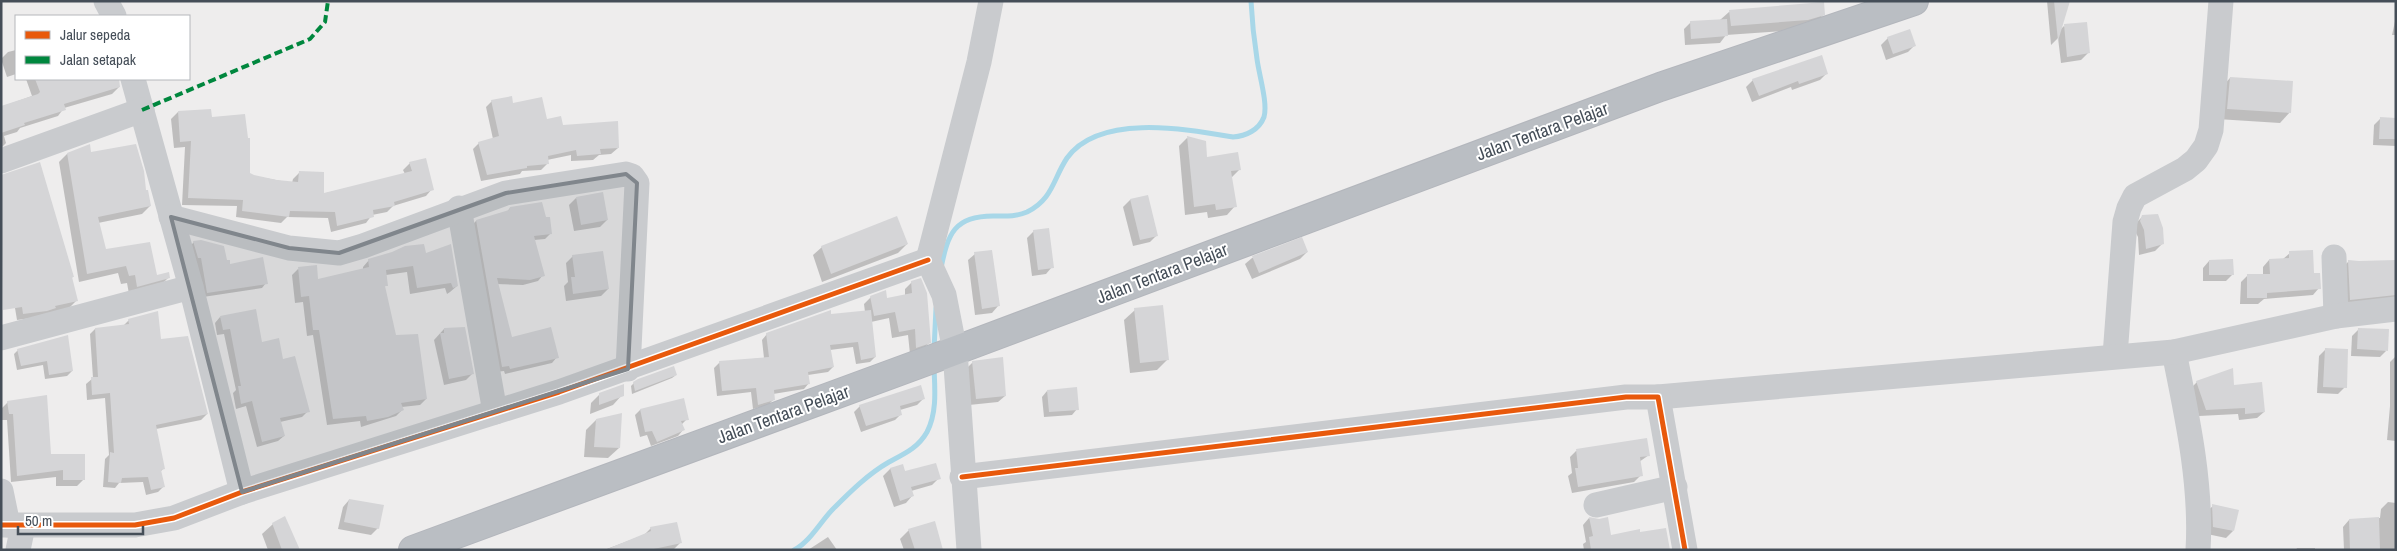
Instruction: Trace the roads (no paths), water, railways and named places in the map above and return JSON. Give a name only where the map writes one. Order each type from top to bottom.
[{"type":"highway","name":"Jalan Tentara Pelajar","points":[[413,550],[906,369],[1660,87],[1914,1]]},
{"type":"street","points":[[106,1],[113,15]]},
{"type":"street","points":[[968,550],[944,294],[931,265],[979,62],[991,1]]},
{"type":"street","points":[[2115,356],[2125,222],[2128,208],[2135,196],[2185,169],[2206,146],[2211,130],[2221,1]]},
{"type":"street","points":[[133,80],[191,287],[242,492]]},
{"type":"street","points":[[1,161],[142,110]]},
{"type":"street","points":[[171,217],[289,248],[339,253],[363,246],[459,208],[506,193],[626,174],[632,176],[637,183],[628,369]]},
{"type":"street","points":[[459,208],[495,412]]},
{"type":"street","points":[[2334,257],[2336,316]]},
{"type":"street","points":[[1,492],[12,532],[153,523],[174,518],[242,492],[628,369],[931,265]]},
{"type":"street","points":[[1,338],[191,287]]},
{"type":"street","points":[[962,478],[1616,398],[1658,397],[2174,352],[2336,316],[2396,309]]},
{"type":"street","points":[[2174,352],[2189,428],[2199,521],[2198,550]]},
{"type":"street","points":[[1658,397],[1685,550]]},
{"type":"street","points":[[1596,505],[1675,487]]},
{"type":"waterway","points":[[941,268],[950,237],[961,223],[980,217],[1018,215],[1036,207],[1052,188],[1067,158],[1081,144],[1100,135],[1121,129],[1168,128],[1233,137],[1247,134],[1255,129],[1262,122],[1265,104],[1255,45],[1251,1]]},
{"type":"waterway","points":[[934,350],[936,308]]},
{"type":"waterway","points":[[794,550],[805,542],[833,509],[860,484],[881,467],[910,450],[923,438],[930,425],[934,409],[934,368]]}]
